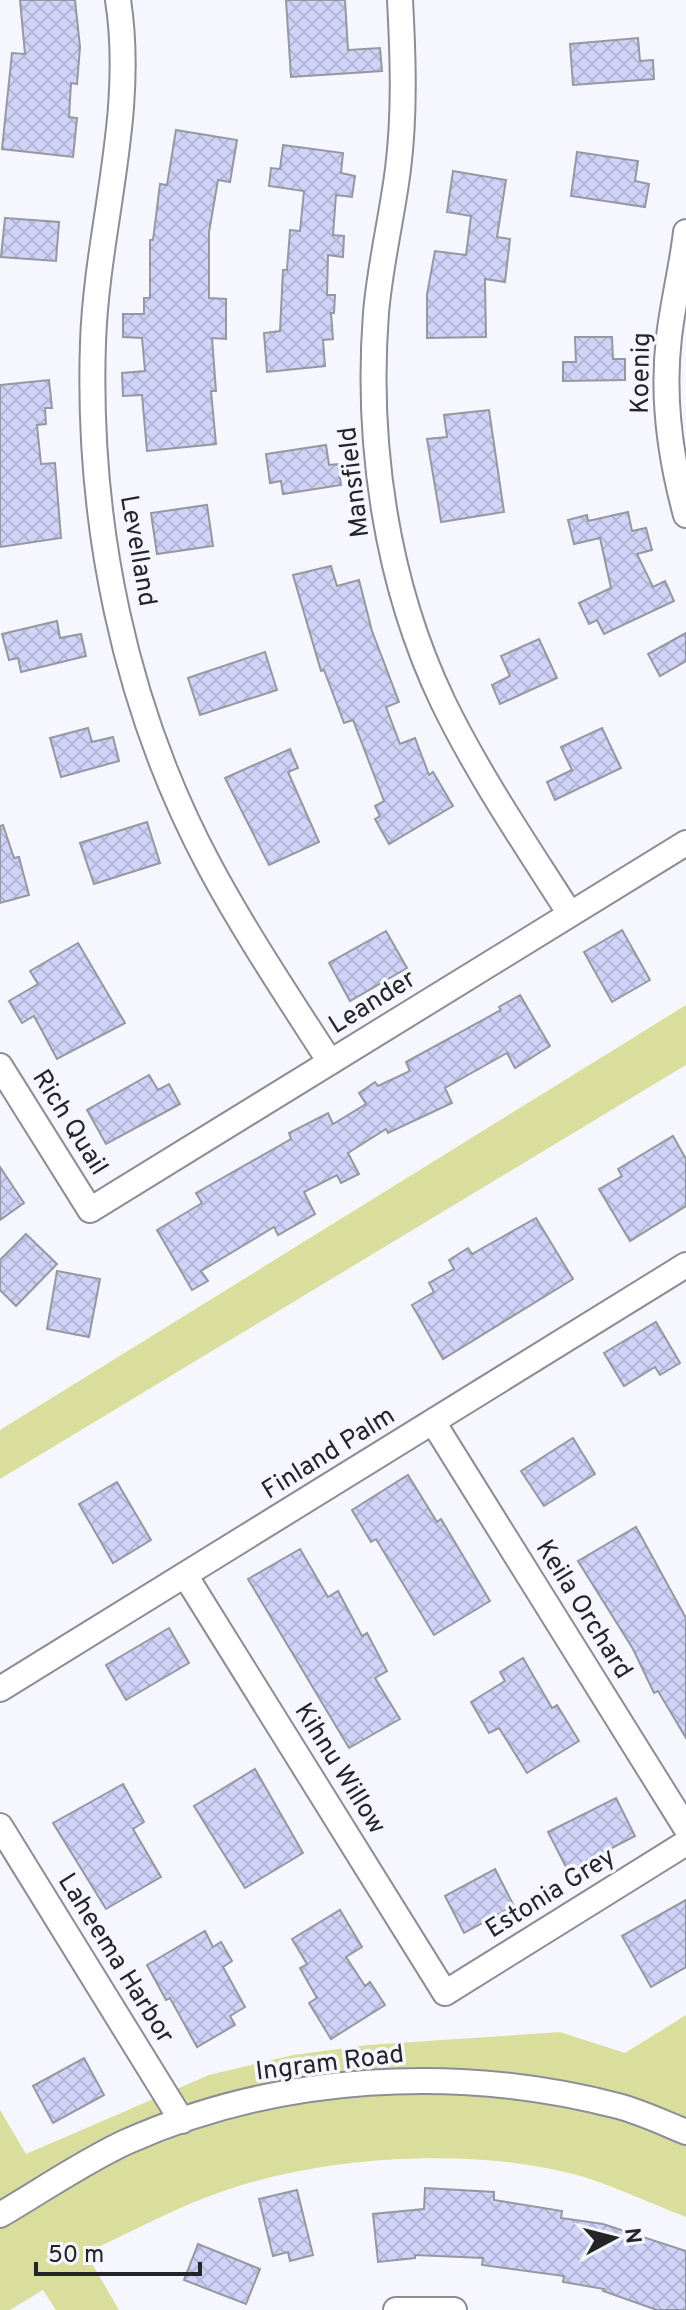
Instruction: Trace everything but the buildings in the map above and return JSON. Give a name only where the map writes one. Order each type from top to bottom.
[{"type":"street","name":"Levelland","points":[[118,0],[122,64],[119,141],[105,223],[93,341],[98,501],[113,596],[139,694],[172,786],[217,878],[330,1062]]},
{"type":"street","name":"Mansfield","points":[[400,0],[403,84],[398,167],[376,311],[373,391],[378,471],[392,549],[413,626],[443,700],[489,786],[570,914]]},
{"type":"street","name":"Koenig","points":[[686,232],[669,339],[667,389],[670,439],[686,515]]},
{"type":"street","name":"Leander","points":[[90,1210],[686,843]]},
{"type":"street","name":"Rich Quail","points":[[0,1066],[90,1210]]},
{"type":"street","name":"Finland Palm","points":[[0,1689],[684,1270]]},
{"type":"street","name":"Keila Orchard","points":[[433,1422],[686,1828]]},
{"type":"street","name":"Kihnu Willow","points":[[185,1575],[445,1993]]},
{"type":"street","name":"Laheema Harbor","points":[[0,1826],[182,2121]]},
{"type":"street","name":"Estonia Grey","points":[[445,1993],[686,1843]]},
{"type":"street","name":"Ingram Road","points":[[0,2215],[125,2143],[182,2121],[269,2097],[359,2084],[455,2080],[538,2089],[621,2107],[686,2132]]},
{"type":"street","points":[[396,2310],[454,2310]]},
{"type":"green space","points":[[686,1005],[686,1065],[0,1479],[0,1430]]},
{"type":"green space","points":[[686,2015],[686,2217],[597,2181],[542,2167],[449,2158],[352,2163],[259,2180],[218,2193],[86,2253],[119,2310],[56,2310],[43,2290],[10,2310],[0,2310],[0,2110],[26,2154],[209,2075],[293,2055],[368,2045],[560,2032],[625,2053]]}]
